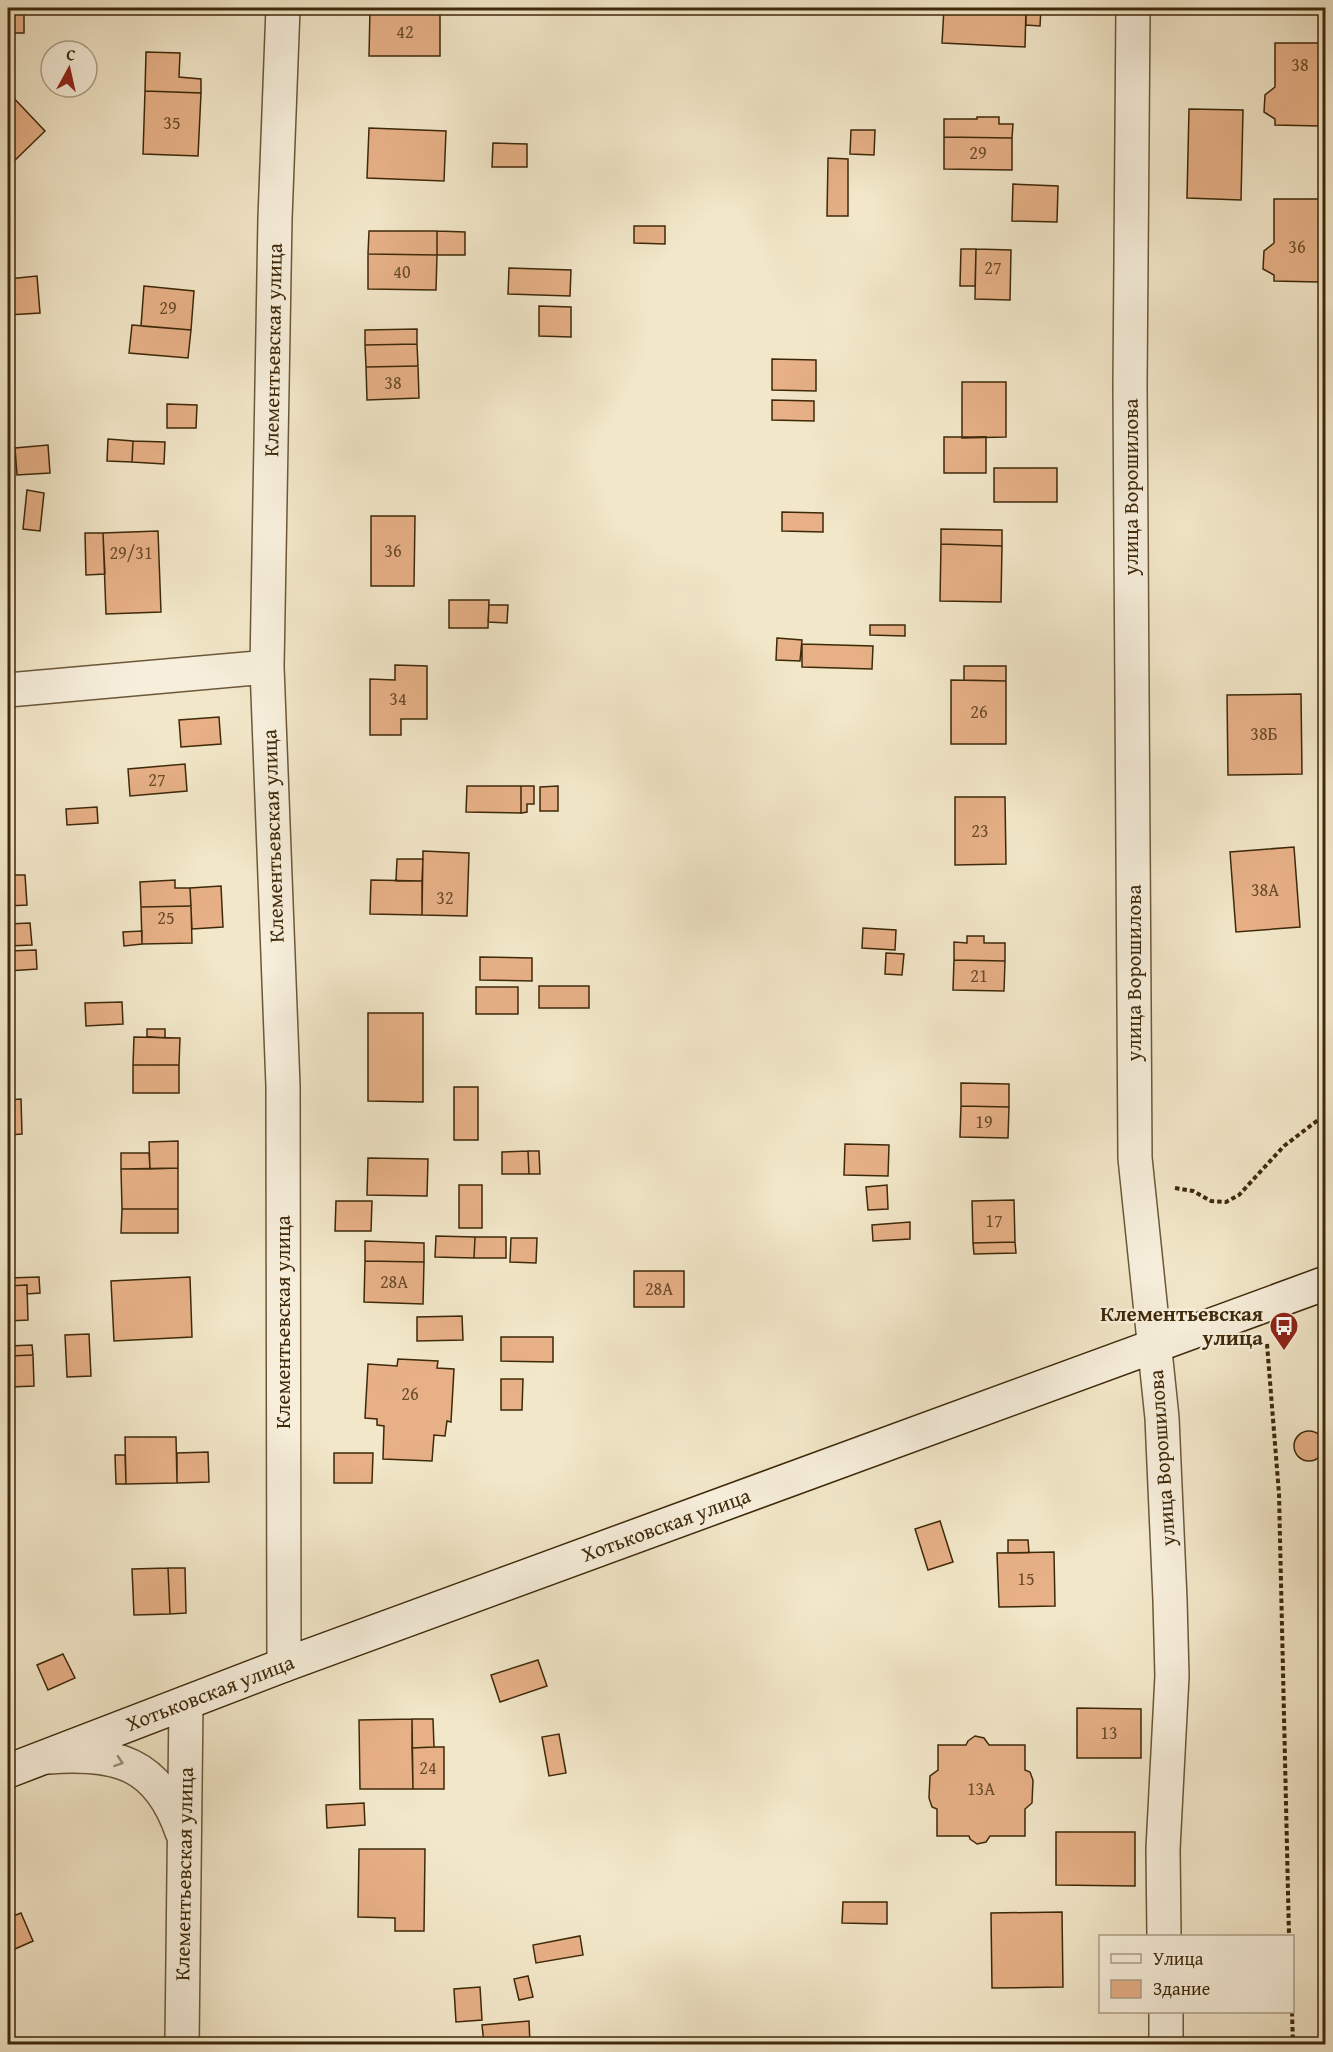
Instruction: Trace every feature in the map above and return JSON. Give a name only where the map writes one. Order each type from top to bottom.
[{"type":"street","name":"Клементьевская улица","points":[[283,8],[275,218],[267,668],[283,1086],[285,1665]]},
{"type":"street","name":"улица Ворошилова","points":[[1133,8],[1130,398],[1135,1146],[1162,1418],[1172,1676],[1162,1848],[1164,1935]]},
{"type":"street","points":[[8,690],[267,668]]},
{"type":"street","name":"Хотьковская улица","points":[[8,1771],[285,1665],[1326,1283]]},
{"type":"street","name":"Клементьевская улица","points":[[182,2044],[186,1703]]},
{"type":"street","points":[[40,1757],[84,1755],[112,1759],[130,1766],[150,1778],[166,1797],[176,1814],[184,1840]]},
{"type":"street","points":[[1166,2013],[1166,2044]]},
{"type":"path","points":[[1138,1193],[1173,1188],[1193,1191],[1212,1202],[1226,1202],[1239,1195],[1284,1146],[1326,1114]]},
{"type":"path","points":[[1267,1343],[1279,1494],[1289,1935]]},
{"type":"path","points":[[1292,2013],[1293,2044]]},
{"type":"building","points":[[8,8],[24,8],[24,33],[8,33]]},
{"type":"building","points":[[42,8],[92,8],[92,14],[42,13]]},
{"type":"building","points":[[370,8],[440,8],[440,56],[369,56]]},
{"type":"building","points":[[944,8],[1026,8],[1025,47],[942,43]]},
{"type":"building","points":[[1026,8],[1041,8],[1040,26],[1026,25]]},
{"type":"building","points":[[1275,43],[1326,43],[1326,130],[1320,126],[1275,125],[1275,119],[1264,112],[1265,95],[1275,87]]},
{"type":"building","points":[[146,52],[180,53],[179,77],[201,79],[201,93],[145,91]]},
{"type":"building","points":[[145,91],[201,93],[198,156],[143,154]]},
{"type":"building","points":[[8,92],[45,131],[8,167]]},
{"type":"building","points":[[1189,109],[1243,110],[1241,200],[1187,198]]},
{"type":"building","points":[[977,117],[999,117],[999,124],[1013,124],[1012,138],[944,137],[944,119],[977,119]]},
{"type":"building","points":[[369,128],[446,131],[444,181],[367,178]]},
{"type":"building","points":[[851,130],[875,130],[874,155],[850,154]]},
{"type":"building","points":[[944,137],[1012,138],[1012,170],[944,169]]},
{"type":"building","points":[[493,143],[527,144],[527,167],[492,167]]},
{"type":"building","points":[[828,158],[848,159],[848,216],[827,216]]},
{"type":"building","points":[[1013,184],[1058,186],[1057,222],[1012,221]]},
{"type":"building","points":[[1274,199],[1326,199],[1326,287],[1319,282],[1274,281],[1274,275],[1263,269],[1264,251],[1274,243]]},
{"type":"building","points":[[634,226],[665,226],[665,244],[634,243]]},
{"type":"building","points":[[369,231],[437,231],[437,255],[368,254]]},
{"type":"building","points":[[437,231],[465,232],[465,255],[437,255]]},
{"type":"building","points":[[961,249],[976,249],[975,286],[960,286]]},
{"type":"building","points":[[976,249],[1011,250],[1010,300],[975,299]]},
{"type":"building","points":[[368,254],[437,255],[436,290],[368,289]]},
{"type":"building","points":[[509,268],[571,270],[570,296],[508,294]]},
{"type":"building","points":[[37,276],[40,313],[8,315],[8,279]]},
{"type":"building","points":[[144,286],[194,291],[191,330],[141,326]]},
{"type":"building","points":[[539,306],[571,307],[571,337],[539,336]]},
{"type":"building","points":[[132,325],[191,330],[188,358],[129,353]]},
{"type":"building","points":[[417,329],[417,344],[365,345],[365,330]]},
{"type":"building","points":[[417,344],[418,366],[366,367],[365,345]]},
{"type":"building","points":[[772,359],[816,360],[816,391],[772,390]]},
{"type":"building","points":[[418,366],[419,398],[367,400],[366,367]]},
{"type":"building","points":[[962,382],[1006,382],[1006,437],[962,438]]},
{"type":"building","points":[[772,400],[814,401],[814,421],[772,420]]},
{"type":"building","points":[[167,404],[197,405],[196,428],[167,428]]},
{"type":"building","points":[[944,437],[986,437],[986,473],[944,473]]},
{"type":"building","points":[[108,439],[133,441],[132,462],[107,461]]},
{"type":"building","points":[[133,441],[165,442],[164,464],[132,462]]},
{"type":"building","points":[[48,445],[50,473],[17,475],[15,448]]},
{"type":"building","points":[[994,468],[1057,468],[1057,502],[994,502]]},
{"type":"building","points":[[27,490],[44,493],[40,531],[23,529]]},
{"type":"building","points":[[782,512],[823,513],[823,532],[782,531]]},
{"type":"building","points":[[371,516],[415,516],[414,586],[371,586]]},
{"type":"building","points":[[941,529],[1002,530],[1002,546],[941,544]]},
{"type":"building","points":[[158,531],[161,612],[106,614],[103,533]]},
{"type":"building","points":[[85,533],[103,533],[105,574],[86,575]]},
{"type":"building","points":[[941,544],[1002,546],[1001,602],[940,601]]},
{"type":"building","points":[[8,557],[11,557],[14,595],[8,595]]},
{"type":"building","points":[[449,600],[489,600],[488,628],[449,628]]},
{"type":"building","points":[[489,605],[508,605],[507,623],[488,622]]},
{"type":"building","points":[[870,625],[905,625],[905,636],[870,635]]},
{"type":"building","points":[[777,638],[802,640],[800,661],[776,660]]},
{"type":"building","points":[[802,644],[873,646],[872,669],[802,667]]},
{"type":"building","points":[[395,665],[427,666],[427,719],[401,719],[401,735],[370,735],[370,679],[395,680]]},
{"type":"building","points":[[964,666],[1006,666],[1006,681],[964,680]]},
{"type":"building","points":[[951,680],[1006,681],[1006,744],[951,744]]},
{"type":"building","points":[[1301,694],[1302,774],[1228,775],[1227,695]]},
{"type":"building","points":[[219,717],[221,744],[181,747],[179,720]]},
{"type":"building","points":[[185,764],[187,791],[130,796],[128,769]]},
{"type":"building","points":[[467,786],[521,786],[521,813],[466,812]]},
{"type":"building","points":[[521,786],[534,786],[534,804],[527,804],[527,812],[521,813]]},
{"type":"building","points":[[558,786],[558,811],[540,811],[540,787]]},
{"type":"building","points":[[955,797],[1005,797],[1006,864],[955,865]]},
{"type":"building","points":[[97,807],[98,823],[67,825],[66,809]]},
{"type":"building","points":[[1294,847],[1300,927],[1236,932],[1230,852]]},
{"type":"building","points":[[423,851],[469,853],[467,916],[422,915]]},
{"type":"building","points":[[397,859],[423,859],[422,881],[396,881]]},
{"type":"building","points":[[8,875],[25,875],[27,905],[8,906]]},
{"type":"building","points":[[175,880],[175,888],[190,888],[191,906],[141,907],[140,882]]},
{"type":"building","points":[[371,880],[422,881],[422,915],[370,914]]},
{"type":"building","points":[[221,886],[223,927],[192,929],[190,888]]},
{"type":"building","points":[[191,906],[192,943],[142,944],[141,907]]},
{"type":"building","points":[[30,923],[32,945],[8,946],[8,924]]},
{"type":"building","points":[[863,928],[896,930],[895,950],[862,948]]},
{"type":"building","points":[[142,931],[142,944],[124,946],[123,932]]},
{"type":"building","points":[[967,936],[984,936],[984,943],[1005,943],[1005,961],[954,960],[954,942],[967,943]]},
{"type":"building","points":[[36,950],[37,969],[8,971],[8,951]]},
{"type":"building","points":[[886,953],[904,954],[902,975],[885,974]]},
{"type":"building","points":[[480,957],[532,958],[532,981],[480,980]]},
{"type":"building","points":[[954,960],[1005,961],[1004,991],[953,990]]},
{"type":"building","points":[[539,986],[589,986],[589,1008],[539,1008]]},
{"type":"building","points":[[476,987],[518,987],[518,1014],[476,1014]]},
{"type":"building","points":[[122,1002],[123,1024],[86,1026],[85,1003]]},
{"type":"building","points":[[368,1013],[423,1013],[423,1102],[368,1101]]},
{"type":"building","points":[[147,1029],[165,1029],[165,1038],[147,1037]]},
{"type":"building","points":[[134,1037],[180,1038],[179,1065],[133,1065]]},
{"type":"building","points":[[133,1065],[179,1065],[179,1093],[133,1093]]},
{"type":"building","points":[[961,1083],[1009,1084],[1009,1107],[961,1106]]},
{"type":"building","points":[[454,1087],[478,1087],[478,1140],[454,1140]]},
{"type":"building","points":[[21,1099],[22,1134],[8,1135],[8,1100]]},
{"type":"building","points":[[961,1106],[1009,1107],[1008,1138],[960,1137]]},
{"type":"building","points":[[178,1141],[178,1168],[150,1169],[149,1142]]},
{"type":"building","points":[[13,1144],[14,1181],[8,1181],[8,1145]]},
{"type":"building","points":[[845,1144],[889,1145],[888,1176],[844,1175]]},
{"type":"building","points":[[528,1151],[539,1151],[540,1174],[529,1174]]},
{"type":"building","points":[[528,1151],[529,1174],[502,1174],[502,1152]]},
{"type":"building","points":[[121,1153],[149,1153],[150,1169],[121,1169]]},
{"type":"building","points":[[368,1158],[428,1159],[427,1196],[367,1195]]},
{"type":"building","points":[[178,1168],[178,1209],[122,1209],[121,1169]]},
{"type":"building","points":[[459,1185],[482,1185],[482,1228],[459,1228]]},
{"type":"building","points":[[887,1185],[888,1209],[868,1210],[866,1187]]},
{"type":"building","points":[[1014,1200],[1015,1242],[973,1243],[972,1201]]},
{"type":"building","points":[[336,1201],[372,1201],[371,1231],[335,1231]]},
{"type":"building","points":[[122,1209],[178,1209],[178,1233],[121,1233]]},
{"type":"building","points":[[910,1222],[910,1239],[873,1241],[872,1225]]},
{"type":"building","points":[[436,1236],[475,1237],[474,1258],[435,1257]]},
{"type":"building","points":[[475,1237],[506,1237],[506,1258],[474,1258]]},
{"type":"building","points":[[511,1238],[537,1238],[536,1263],[510,1262]]},
{"type":"building","points":[[365,1241],[424,1243],[424,1262],[365,1261]]},
{"type":"building","points":[[1015,1242],[1016,1253],[974,1254],[973,1243]]},
{"type":"building","points":[[365,1261],[424,1262],[423,1304],[364,1302]]},
{"type":"building","points":[[634,1271],[684,1271],[684,1307],[634,1307]]},
{"type":"building","points":[[39,1277],[40,1293],[27,1294],[27,1285],[8,1286],[8,1278]]},
{"type":"building","points":[[190,1277],[192,1337],[114,1341],[111,1281]]},
{"type":"building","points":[[27,1285],[28,1320],[8,1321],[8,1286]]},
{"type":"building","points":[[462,1316],[463,1340],[417,1341],[417,1317]]},
{"type":"building","points":[[89,1334],[91,1376],[67,1377],[65,1335]]},
{"type":"building","points":[[501,1337],[553,1337],[553,1362],[501,1361]]},
{"type":"building","points":[[32,1345],[33,1355],[10,1356],[9,1346]]},
{"type":"building","points":[[33,1355],[34,1386],[11,1387],[10,1356]]},
{"type":"building","points":[[398,1359],[438,1361],[437,1368],[454,1369],[451,1422],[447,1421],[445,1436],[434,1435],[432,1461],[383,1459],[384,1426],[377,1425],[377,1419],[365,1418],[368,1364],[397,1366]]},
{"type":"building","points":[[501,1379],[523,1379],[522,1410],[501,1410]]},
{"type":"building","points":[[1309,1431],[1315,1432],[1323,1440],[1323,1452],[1315,1460],[1309,1461],[1303,1460],[1295,1452],[1294,1446],[1295,1440],[1303,1432]]},
{"type":"building","points":[[125,1437],[176,1437],[177,1483],[126,1484]]},
{"type":"building","points":[[208,1452],[209,1482],[177,1483],[177,1453]]},
{"type":"building","points":[[334,1453],[373,1453],[372,1483],[334,1483]]},
{"type":"building","points":[[115,1455],[125,1455],[126,1484],[116,1484]]},
{"type":"building","points":[[940,1521],[953,1562],[928,1570],[915,1529]]},
{"type":"building","points":[[1008,1540],[1028,1540],[1029,1553],[1008,1553]]},
{"type":"building","points":[[1054,1552],[1055,1606],[999,1607],[997,1553]]},
{"type":"building","points":[[168,1568],[170,1614],[134,1615],[132,1569]]},
{"type":"building","points":[[168,1568],[185,1568],[186,1613],[170,1614]]},
{"type":"building","points":[[63,1654],[75,1678],[48,1690],[37,1665]]},
{"type":"building","points":[[538,1660],[547,1686],[500,1702],[491,1675]]},
{"type":"building","points":[[1077,1708],[1141,1709],[1141,1758],[1077,1758]]},
{"type":"building","points":[[412,1719],[433,1719],[434,1747],[412,1748]]},
{"type":"building","points":[[412,1719],[413,1789],[360,1789],[359,1720]]},
{"type":"building","points":[[559,1734],[566,1773],[549,1776],[542,1737]]},
{"type":"building","points":[[975,1736],[984,1738],[989,1745],[1025,1745],[1025,1770],[1030,1772],[1033,1780],[1032,1803],[1025,1809],[1025,1836],[990,1836],[986,1842],[977,1844],[969,1836],[937,1836],[937,1809],[932,1807],[929,1798],[930,1776],[938,1770],[938,1745],[966,1745]]},
{"type":"building","points":[[444,1747],[444,1789],[413,1789],[412,1748]]},
{"type":"building","points":[[364,1803],[365,1825],[327,1828],[326,1805]]},
{"type":"building","points":[[1056,1832],[1135,1832],[1135,1886],[1056,1885]]},
{"type":"building","points":[[359,1849],[425,1849],[424,1931],[395,1931],[395,1918],[358,1917]]},
{"type":"building","points":[[843,1902],[887,1902],[887,1924],[842,1923]]},
{"type":"building","points":[[1062,1912],[1063,1987],[992,1988],[991,1913]]},
{"type":"building","points":[[21,1913],[33,1941],[8,1952],[8,1918]]},
{"type":"building","points":[[580,1936],[583,1955],[536,1963],[533,1945]]},
{"type":"building","points":[[528,1976],[533,1997],[519,2000],[514,1979]]},
{"type":"building","points":[[480,1987],[482,2020],[456,2022],[454,1989]]},
{"type":"building","points":[[529,2021],[530,2044],[484,2044],[482,2025]]},
{"type":"building","points":[[376,2039],[421,2041],[420,2044],[376,2044]]},
{"type":"place","name":"Клементьевская улица","points":[[1284,1352]]}]
